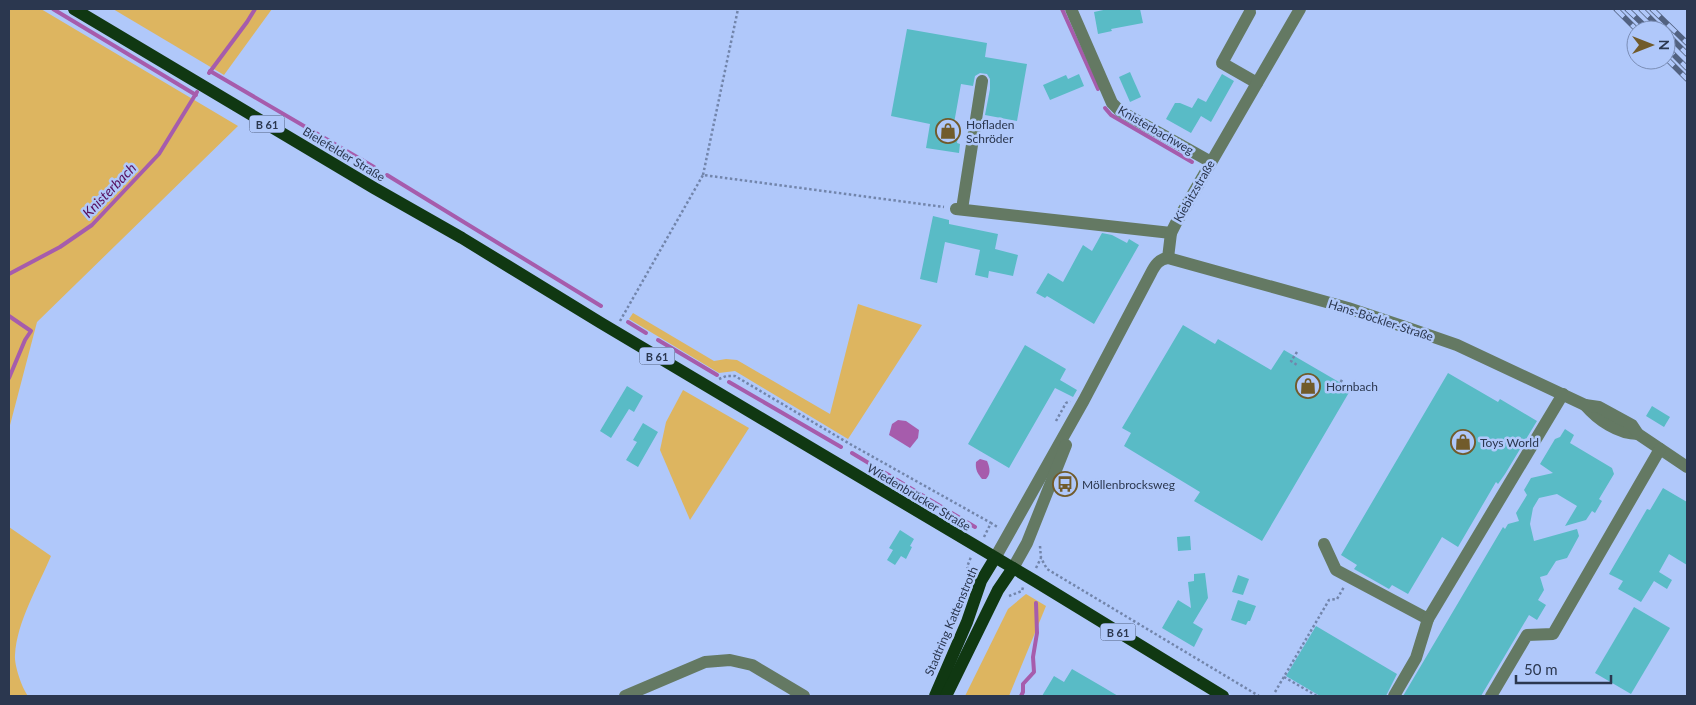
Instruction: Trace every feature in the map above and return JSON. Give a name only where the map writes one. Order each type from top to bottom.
[{"type":"main road","name":"Bielefelder Straße","points":[[74,9],[374,188],[462,238],[600,323]]},
{"type":"main road","name":"Wiedenbrücker Straße","points":[[600,323],[715,385],[1223,696]]},
{"type":"main road","name":"Stadtring Kattenstroth","points":[[935,696],[967,622],[981,581],[995,558]]},
{"type":"main road","name":"Stadtring Kattenstroth","points":[[946,696],[998,590],[1012,568]]},
{"type":"street","name":"Knisterbachweg","points":[[1071,9],[1112,103],[1120,111],[1211,162]]},
{"type":"street","name":"Kiebitzstraße","points":[[1168,258],[1171,233],[1300,9]]},
{"type":"street","points":[[1250,12],[1222,63],[1257,83]]},
{"type":"street","points":[[982,81],[959,209],[1171,233]]},
{"type":"street","points":[[995,558],[1084,400],[1156,263],[1162,258],[1168,258]]},
{"type":"street","name":"Hans-Böckler-Straße","points":[[1168,258],[1348,308],[1457,346],[1584,405],[1599,407],[1632,425],[1638,434],[1687,467]]},
{"type":"street","points":[[1394,696],[1416,658],[1428,619],[1563,394]]},
{"type":"street","points":[[1012,568],[1027,544],[1084,400]]},
{"type":"street","points":[[1491,696],[1527,635],[1553,634],[1660,449]]},
{"type":"street","points":[[1324,544],[1336,570],[1428,619]]},
{"type":"street","points":[[625,696],[705,662],[730,660],[752,665],[804,696]]},
{"type":"path","points":[[614,331],[703,175],[738,9]]},
{"type":"path","points":[[703,175],[959,209]]},
{"type":"path","points":[[1297,352],[1291,361],[1297,365]]},
{"type":"path","points":[[715,385],[726,376],[735,376],[850,444],[1000,528]]},
{"type":"path","points":[[1331,385],[1337,389],[1343,378]]},
{"type":"path","points":[[984,536],[991,523]]},
{"type":"path","points":[[1040,542],[1041,558],[1047,569],[1259,696]]},
{"type":"path","points":[[1037,566],[1041,558]]},
{"type":"path","points":[[968,562],[967,567],[970,574]]},
{"type":"path","points":[[1275,692],[1329,600],[1337,599],[1349,577]]},
{"type":"path","points":[[1008,596],[1022,591],[1024,587]]},
{"type":"path","points":[[1284,677],[1317,696]]},
{"type":"shaded area","points":[[9,9],[41,9],[238,126],[37,322],[9,429]]},
{"type":"shaded area","points":[[113,9],[272,9],[224,75]]},
{"type":"shaded area","points":[[858,304],[922,325],[848,439],[735,371],[719,373],[629,319],[633,313],[714,361],[737,360],[830,414]]},
{"type":"shaded area","points":[[683,390],[749,428],[690,520],[660,450],[666,422]]},
{"type":"shaded area","points":[[898,420],[906,421],[919,430],[918,438],[910,448],[889,435],[892,424]]},
{"type":"shaded area","points":[[980,459],[987,461],[989,466],[989,473],[986,479],[982,479],[976,470],[976,462]]},
{"type":"shaded area","points":[[9,527],[51,556],[29,604],[17,642],[16,664],[21,682],[28,696],[9,696]]},
{"type":"shaded area","points":[[1026,594],[1046,606],[1009,696],[965,696],[1008,609]]},
{"type":"building","points":[[1108,9],[1140,9],[1143,23],[1111,29],[1112,31],[1098,34],[1094,12]]},
{"type":"building","points":[[907,29],[987,43],[985,57],[1027,64],[1017,121],[985,115],[990,79],[987,74],[980,73],[975,76],[973,86],[961,84],[953,129],[959,130],[957,143],[960,144],[959,153],[926,148],[930,124],[891,116]]},
{"type":"building","points":[[1130,72],[1141,97],[1130,102],[1119,77]]},
{"type":"building","points":[[1079,74],[1084,86],[1050,100],[1043,85],[1066,75],[1068,79]]},
{"type":"building","points":[[1222,74],[1234,81],[1211,122],[1201,116],[1191,133],[1166,119],[1175,103],[1192,108],[1198,98],[1206,102]]},
{"type":"building","points":[[933,216],[949,220],[949,224],[998,234],[995,249],[1018,255],[1013,276],[989,271],[988,278],[975,275],[980,250],[945,242],[937,283],[920,279]]},
{"type":"building","points":[[1102,233],[1112,235],[1127,243],[1129,239],[1139,245],[1094,324],[1047,296],[1045,298],[1036,293],[1048,273],[1063,282],[1083,245],[1092,251]]},
{"type":"building","points":[[1183,325],[1215,344],[1218,339],[1271,370],[1284,350],[1351,389],[1262,541],[1194,501],[1200,492],[1124,446],[1131,433],[1122,428]]},
{"type":"building","points":[[1025,345],[1066,369],[1060,380],[1077,390],[1073,397],[1055,388],[1009,468],[968,444]]},
{"type":"building","name":"Toys World","points":[[1448,373],[1498,402],[1500,399],[1537,421],[1505,474],[1498,484],[1496,482],[1458,547],[1442,537],[1408,594],[1392,585],[1389,589],[1354,569],[1357,565],[1341,555]]},
{"type":"building","points":[[627,386],[643,396],[634,412],[629,409],[611,438],[600,431]]},
{"type":"building","points":[[1652,406],[1670,417],[1664,427],[1646,416]]},
{"type":"building","points":[[643,423],[658,432],[638,467],[626,460],[637,442],[633,440]]},
{"type":"building","points":[[1565,429],[1574,435],[1570,443],[1612,468],[1614,474],[1599,499],[1602,501],[1595,513],[1592,511],[1586,520],[1565,526],[1577,506],[1557,494],[1539,498],[1533,508],[1530,524],[1534,541],[1577,529],[1579,536],[1567,558],[1556,561],[1547,575],[1540,577],[1544,590],[1538,600],[1546,605],[1537,620],[1529,615],[1481,696],[1403,696],[1503,527],[1505,529],[1508,524],[1519,521],[1516,513],[1527,495],[1524,490],[1531,478],[1553,473],[1540,464],[1555,439],[1560,437]]},
{"type":"building","points":[[1663,488],[1687,502],[1687,565],[1669,554],[1659,572],[1672,580],[1667,589],[1654,581],[1641,602],[1618,589],[1623,581],[1609,574],[1647,509],[1650,510]]},
{"type":"building","points":[[900,530],[914,539],[906,559],[901,556],[895,565],[887,560],[893,550],[889,548]]},
{"type":"building","points":[[1190,536],[1191,550],[1178,551],[1177,537]]},
{"type":"building","points":[[1205,573],[1208,598],[1193,623],[1203,629],[1194,647],[1162,628],[1178,600],[1191,608],[1188,582],[1194,581],[1194,574]]},
{"type":"building","points":[[1238,575],[1249,579],[1243,595],[1232,592]]},
{"type":"building","points":[[1238,600],[1256,606],[1250,621],[1246,625],[1231,620]]},
{"type":"building","points":[[1634,607],[1670,628],[1631,694],[1595,673]]},
{"type":"building","points":[[1316,626],[1397,674],[1386,696],[1320,696],[1286,676]]},
{"type":"building","points":[[1072,669],[1118,696],[1042,696],[1054,676],[1064,682]]},
{"type":"waterway","points":[[53,9],[196,95]]},
{"type":"waterway","name":"Knisterbach","points":[[209,73],[255,9]]},
{"type":"waterway","points":[[1062,9],[1098,89]]},
{"type":"waterway","points":[[210,71],[374,167]]},
{"type":"waterway","name":"Knisterbach","points":[[9,274],[60,247],[92,225],[159,154],[197,92]]},
{"type":"waterway","points":[[1105,108],[1111,115],[1192,162]]},
{"type":"waterway","points":[[387,175],[601,306]]},
{"type":"waterway","points":[[9,316],[31,331],[25,340],[9,378]]},
{"type":"waterway","points":[[628,322],[646,333]]},
{"type":"waterway","points":[[658,340],[717,375]]},
{"type":"waterway","points":[[729,382],[841,447]]},
{"type":"waterway","points":[[852,453],[975,527]]},
{"type":"waterway","points":[[1021,696],[1023,684],[1034,672],[1033,657],[1037,633],[1036,603]]},
{"type":"railway","points":[[1616,9],[1627,20]]},
{"type":"railway","points":[[1627,9],[1639,20]]},
{"type":"railway","points":[[1641,9],[1652,20]]},
{"type":"railway","points":[[1652,9],[1687,43]]},
{"type":"railway","points":[[1676,43],[1687,54]]},
{"type":"railway","points":[[1676,57],[1687,68]]},
{"type":"railway","points":[[1676,68],[1687,79]]},
{"type":"place","name":"Hofladen Schröder","points":[[948,131]]},
{"type":"place","name":"Hornbach","points":[[1308,386]]},
{"type":"place","name":"Toys World","points":[[1463,442]]},
{"type":"place","name":"Möllenbrocksweg","points":[[1065,484]]}]
